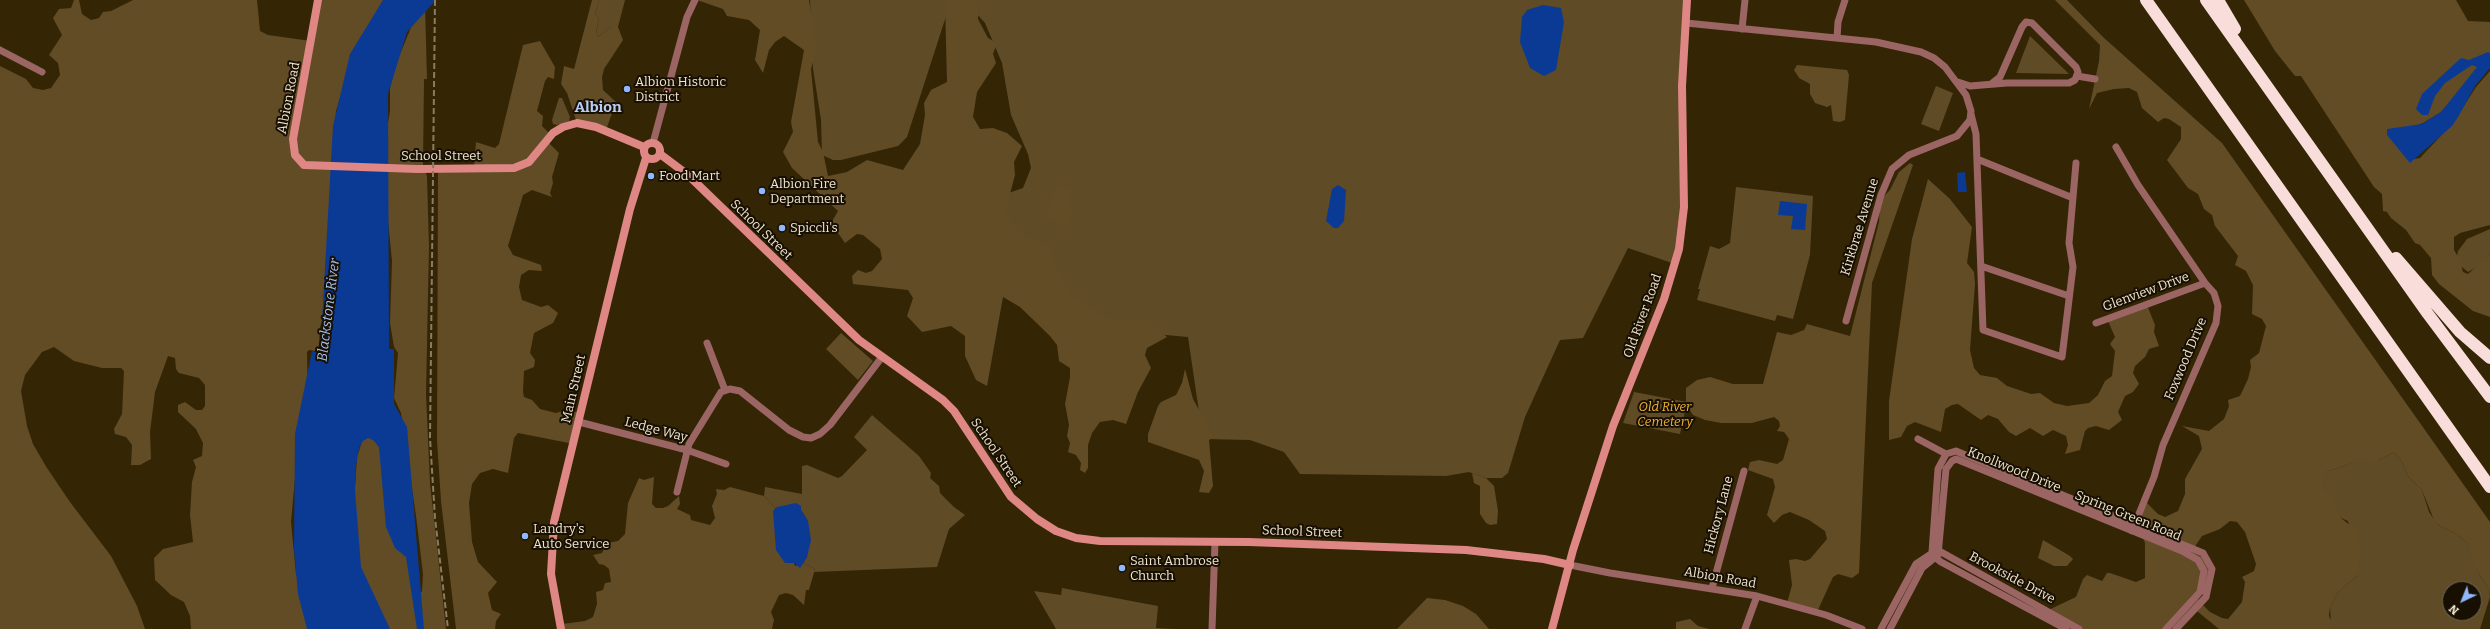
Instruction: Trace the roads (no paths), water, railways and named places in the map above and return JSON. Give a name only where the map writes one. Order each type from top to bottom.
[{"type":"highway","points":[[2146,0],[2490,487]]},
{"type":"highway","points":[[2206,0],[2443,336],[2490,397]]},
{"type":"highway","points":[[2218,0],[2274,97]]},
{"type":"highway","points":[[2344,195],[2451,323],[2475,347],[2490,358]]},
{"type":"highway","points":[[2455,436],[2490,495]]},
{"type":"street","name":"Albion Road","points":[[318,0],[292,148],[295,156],[304,165],[359,168]]},
{"type":"street","points":[[660,154],[656,158],[646,158],[644,154],[644,147],[653,143],[687,17],[695,0]]},
{"type":"street","name":"Old River Road","points":[[1552,629],[1613,426],[1664,300],[1679,249],[1684,207],[1682,82],[1687,0]]},
{"type":"street","points":[[1742,29],[1745,0]]},
{"type":"street","points":[[1837,38],[1838,22],[1845,0]]},
{"type":"street","points":[[1991,84],[2000,76],[2022,27],[2026,22],[2032,23],[2076,67],[2077,76]]},
{"type":"street","points":[[1686,23],[1883,43],[1921,52],[1934,58],[1958,82],[1966,95],[1976,134],[1983,330],[2062,357],[2073,267],[2069,243],[2076,163]]},
{"type":"street","points":[[0,50],[42,72]]},
{"type":"street","points":[[1958,82],[1970,86],[1991,84],[2069,83],[2077,76]]},
{"type":"street","points":[[2077,76],[2095,79]]},
{"type":"street","name":"Kirkbrae Avenue","points":[[1846,321],[1878,202],[1892,169],[1909,155],[1957,136],[1970,120],[1971,112]]},
{"type":"street","name":"School Street","points":[[359,168],[503,169],[524,165],[536,156],[553,133],[570,124],[577,123],[596,126],[644,147]]},
{"type":"street","name":"School Street","points":[[653,143],[658,145],[660,154],[688,175],[844,326],[882,357],[943,400],[954,412],[1011,497],[1037,519],[1054,529],[1076,538],[1100,541],[1215,542],[1466,550],[1544,559],[1570,565]]},
{"type":"street","name":"Foxwood Drive","points":[[2116,147],[2138,185],[2205,283],[2214,292],[2218,306],[2216,323],[2163,445],[2154,477],[2133,528]]},
{"type":"street","name":"Main Street","points":[[560,629],[552,578],[551,546],[559,500],[630,209],[646,158]]},
{"type":"street","points":[[1977,158],[2073,198]]},
{"type":"street","points":[[1981,266],[2069,296]]},
{"type":"street","name":"Glenview Drive","points":[[2096,323],[2205,283]]},
{"type":"street","points":[[707,343],[726,390]]},
{"type":"street","points":[[677,492],[686,450],[718,396],[726,390],[740,391],[789,430],[803,437],[811,438],[820,434],[830,425],[882,357]]},
{"type":"street","name":"Ledge Way","points":[[579,422],[686,450],[726,464]]},
{"type":"street","points":[[1890,629],[1922,568],[1935,553],[1938,468],[1946,454],[1918,439]]},
{"type":"street","name":"Spring Green Road","points":[[1946,454],[1956,452],[1963,454],[2133,528],[2191,551]]},
{"type":"street","name":"Knollwood Drive","points":[[1935,553],[1946,469],[1952,461],[1960,460],[2065,499]]},
{"type":"street","name":"Hickory Lane","points":[[1712,588],[1744,471]]},
{"type":"street","points":[[1212,629],[1215,542]]},
{"type":"street","points":[[2166,629],[2196,598],[2203,584],[2202,565],[2191,551]]},
{"type":"street","points":[[2176,629],[2206,597],[2212,576],[2210,563],[2206,557],[2191,551]]},
{"type":"street","points":[[1881,629],[1916,564],[1935,553]]},
{"type":"street","name":"Brookside Drive","points":[[1935,553],[2066,629]]},
{"type":"street","name":"Brookside Drive","points":[[1935,553],[2079,629]]},
{"type":"street","name":"Albion Road","points":[[1570,565],[1610,573],[1756,596],[1826,615],[1862,629]]},
{"type":"street","points":[[1745,629],[1756,596]]},
{"type":"water","name":"Blackstone River","points":[[383,0],[436,0],[407,32],[388,94],[389,349],[394,349],[394,404],[407,427],[424,629],[417,629],[406,557],[395,548],[386,527],[379,447],[373,440],[368,438],[363,441],[359,448],[356,466],[355,490],[361,567],[390,629],[307,629],[298,594],[294,549],[295,434],[312,351],[319,353],[321,339],[333,126],[350,54]]},
{"type":"water","points":[[1543,5],[1561,8],[1564,22],[1556,70],[1544,76],[1530,68],[1520,42],[1522,17],[1527,10]]},
{"type":"water","points":[[2488,52],[2490,53],[2490,68],[2475,86],[2452,126],[2410,163],[2387,135],[2387,129],[2422,124],[2441,112],[2477,67],[2472,65],[2445,83],[2435,96],[2428,115],[2422,115],[2416,109],[2422,94],[2461,58],[2469,60]]},
{"type":"water","points":[[1965,172],[1967,192],[1958,192],[1957,173]]},
{"type":"water","points":[[1338,185],[1346,190],[1344,221],[1338,228],[1334,228],[1326,221],[1332,189]]},
{"type":"water","points":[[1780,201],[1807,204],[1805,230],[1791,229],[1793,216],[1778,215]]},
{"type":"water","points":[[796,503],[801,506],[801,510],[808,521],[811,540],[807,557],[800,568],[794,563],[785,563],[776,550],[773,511],[777,507]]},
{"type":"railway","points":[[435,0],[430,438],[435,518],[448,629]]},
{"type":"place","name":"Albion Historic District","points":[[627,89]]},
{"type":"place","name":"Food Mart","points":[[651,176]]},
{"type":"place","name":"Albion Fire Department","points":[[762,191]]},
{"type":"place","name":"Spiccli's","points":[[782,228]]},
{"type":"place","name":"Landry's Auto Service","points":[[525,536]]},
{"type":"place","name":"Saint Ambrose Church","points":[[1122,568]]},
{"type":"district","name":"Albion","points":[[598,108]]},
{"type":"park label","name":"Old River Cemetery","points":[[1665,414]]}]
